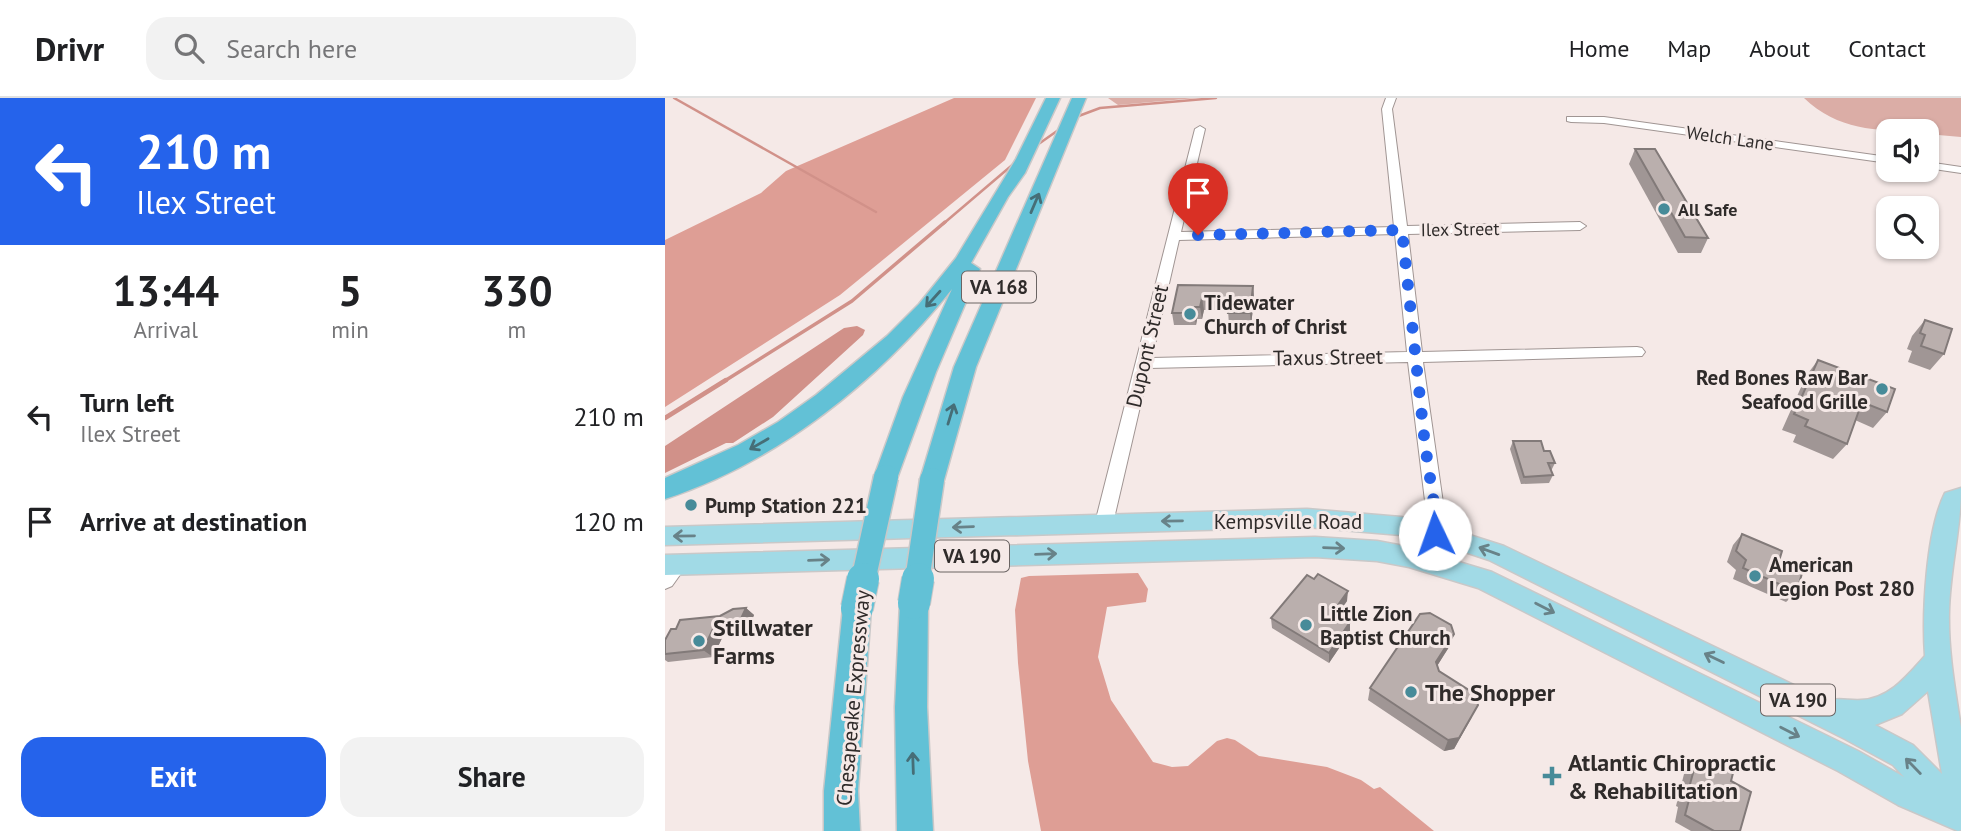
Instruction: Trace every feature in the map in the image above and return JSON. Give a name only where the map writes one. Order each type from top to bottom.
[{"type":"highway","name":"Chesapeake Expressway","points":[[842,831],[841,791],[857,608],[886,477],[905,416],[930,355],[1053,98]]},
{"type":"highway","name":"VA 168","points":[[915,831],[911,707],[914,603],[932,480],[965,367],[1079,98]]},
{"type":"highway","points":[[665,489],[776,434],[876,356],[916,318],[954,274],[1023,160]]},
{"type":"main road","points":[[1961,497],[1953,499],[1938,564],[1935,608],[1942,708],[1961,796]]},
{"type":"main road","name":"Kempsville Road","points":[[665,536],[1318,518],[1370,521],[1435,534],[1525,566],[1819,710],[1903,755],[1961,817]]},
{"type":"main road","points":[[669,570],[691,555],[706,550],[793,543],[812,539],[826,531]]},
{"type":"main road","name":"Kempsville Road","points":[[669,570],[1315,547],[1377,551],[1484,579],[1848,761],[1907,795],[1961,817]]},
{"type":"main road","points":[[1819,710],[1862,715],[1885,710],[1907,696],[1937,662]]},
{"type":"street","points":[[1391,98],[1387,109],[1436,517],[1430,563]]},
{"type":"street","name":"Welch Lane","points":[[1571,119],[1604,120],[1876,158]]},
{"type":"street","name":"Dupont Street","points":[[1104,523],[1200,129]]},
{"type":"street","points":[[1939,167],[1961,170]]},
{"type":"street","name":"Ilex Street","points":[[1173,236],[1580,226]]},
{"type":"street","name":"Taxus Street","points":[[1145,363],[1637,352]]},
{"type":"shaded area","points":[[954,98],[1036,98],[1005,160],[840,295],[665,407],[665,240],[761,193],[786,171]]},
{"type":"shaded area","points":[[1108,98],[1196,98],[1118,105]]},
{"type":"shaded area","points":[[1804,98],[1961,98],[1961,137],[1939,135],[1939,119],[1876,119],[1876,130],[1832,118]]},
{"type":"shaded area","points":[[857,326],[865,330],[863,335],[773,417],[733,443],[726,443],[665,473],[665,446],[844,328]]},
{"type":"shaded area","points":[[1138,573],[1148,589],[1146,602],[1107,607],[1098,657],[1111,700],[1153,762],[1172,767],[1188,766],[1217,741],[1227,738],[1235,740],[1259,756],[1327,767],[1361,780],[1374,789],[1380,787],[1434,831],[1041,831],[1028,761],[1018,663],[1015,610],[1021,578]]},
{"type":"building","points":[[1635,149],[1655,149],[1708,238],[1685,237]]},
{"type":"building","points":[[1178,285],[1253,286],[1250,313],[1228,313],[1230,298],[1202,298],[1200,307],[1195,307],[1194,313],[1172,313]]},
{"type":"building","points":[[1925,320],[1952,329],[1944,354],[1921,346],[1925,335],[1920,333]]},
{"type":"building","points":[[1818,360],[1895,389],[1887,412],[1862,402],[1847,444],[1805,426],[1808,420],[1794,414]]},
{"type":"building","points":[[1513,441],[1541,441],[1544,451],[1550,451],[1555,463],[1548,463],[1553,475],[1524,477]]},
{"type":"building","points":[[1742,534],[1782,551],[1779,561],[1802,573],[1797,592],[1743,568],[1746,560],[1736,551]]},
{"type":"building","name":"Little Zion Baptist Church","points":[[1318,574],[1348,591],[1333,612],[1350,622],[1329,653],[1271,618],[1307,575],[1314,579]]},
{"type":"building","points":[[746,608],[737,627],[713,629],[703,650],[665,654],[665,640],[671,629],[676,629],[680,620],[720,616],[733,609]]},
{"type":"building","name":"The Shopper","points":[[1430,613],[1451,625],[1454,634],[1436,662],[1439,671],[1475,694],[1478,705],[1459,738],[1448,740],[1370,688],[1420,614]]},
{"type":"building","points":[[1696,762],[1714,772],[1716,764],[1733,773],[1731,781],[1751,792],[1740,831],[1714,831],[1685,815],[1689,800],[1686,799]]},
{"type":"waterway","points":[[674,98],[876,212]]},
{"type":"waterway","points":[[1076,117],[1100,108],[1216,98]]},
{"type":"waterway","points":[[1040,143],[1057,131]]},
{"type":"waterway","points":[[943,224],[1017,161]]},
{"type":"waterway","points":[[723,382],[852,301],[945,222]]},
{"type":"waterway","points":[[665,418],[726,380]]},
{"type":"place","name":"All Safe","points":[[1664,209]]},
{"type":"place","name":"Tidewater Church of Christ","points":[[1190,314]]},
{"type":"place","name":"Red Bones Raw Bar Seafood Grille","points":[[1882,389]]},
{"type":"place","name":"Pump Station 221","points":[[691,505]]},
{"type":"place","name":"American Legion Post 280","points":[[1755,576]]},
{"type":"place","name":"Little Zion Baptist Church","points":[[1306,625]]},
{"type":"place","name":"Stillwater Farms","points":[[699,641]]},
{"type":"place","name":"The Shopper","points":[[1411,692]]},
{"type":"place","name":"Atlantic Chiropractic & Rehabilitation","points":[[1552,776]]},
{"type":"route","points":[[1198,235],[1402,230],[1425,445],[1436,517],[1435,534]]}]
